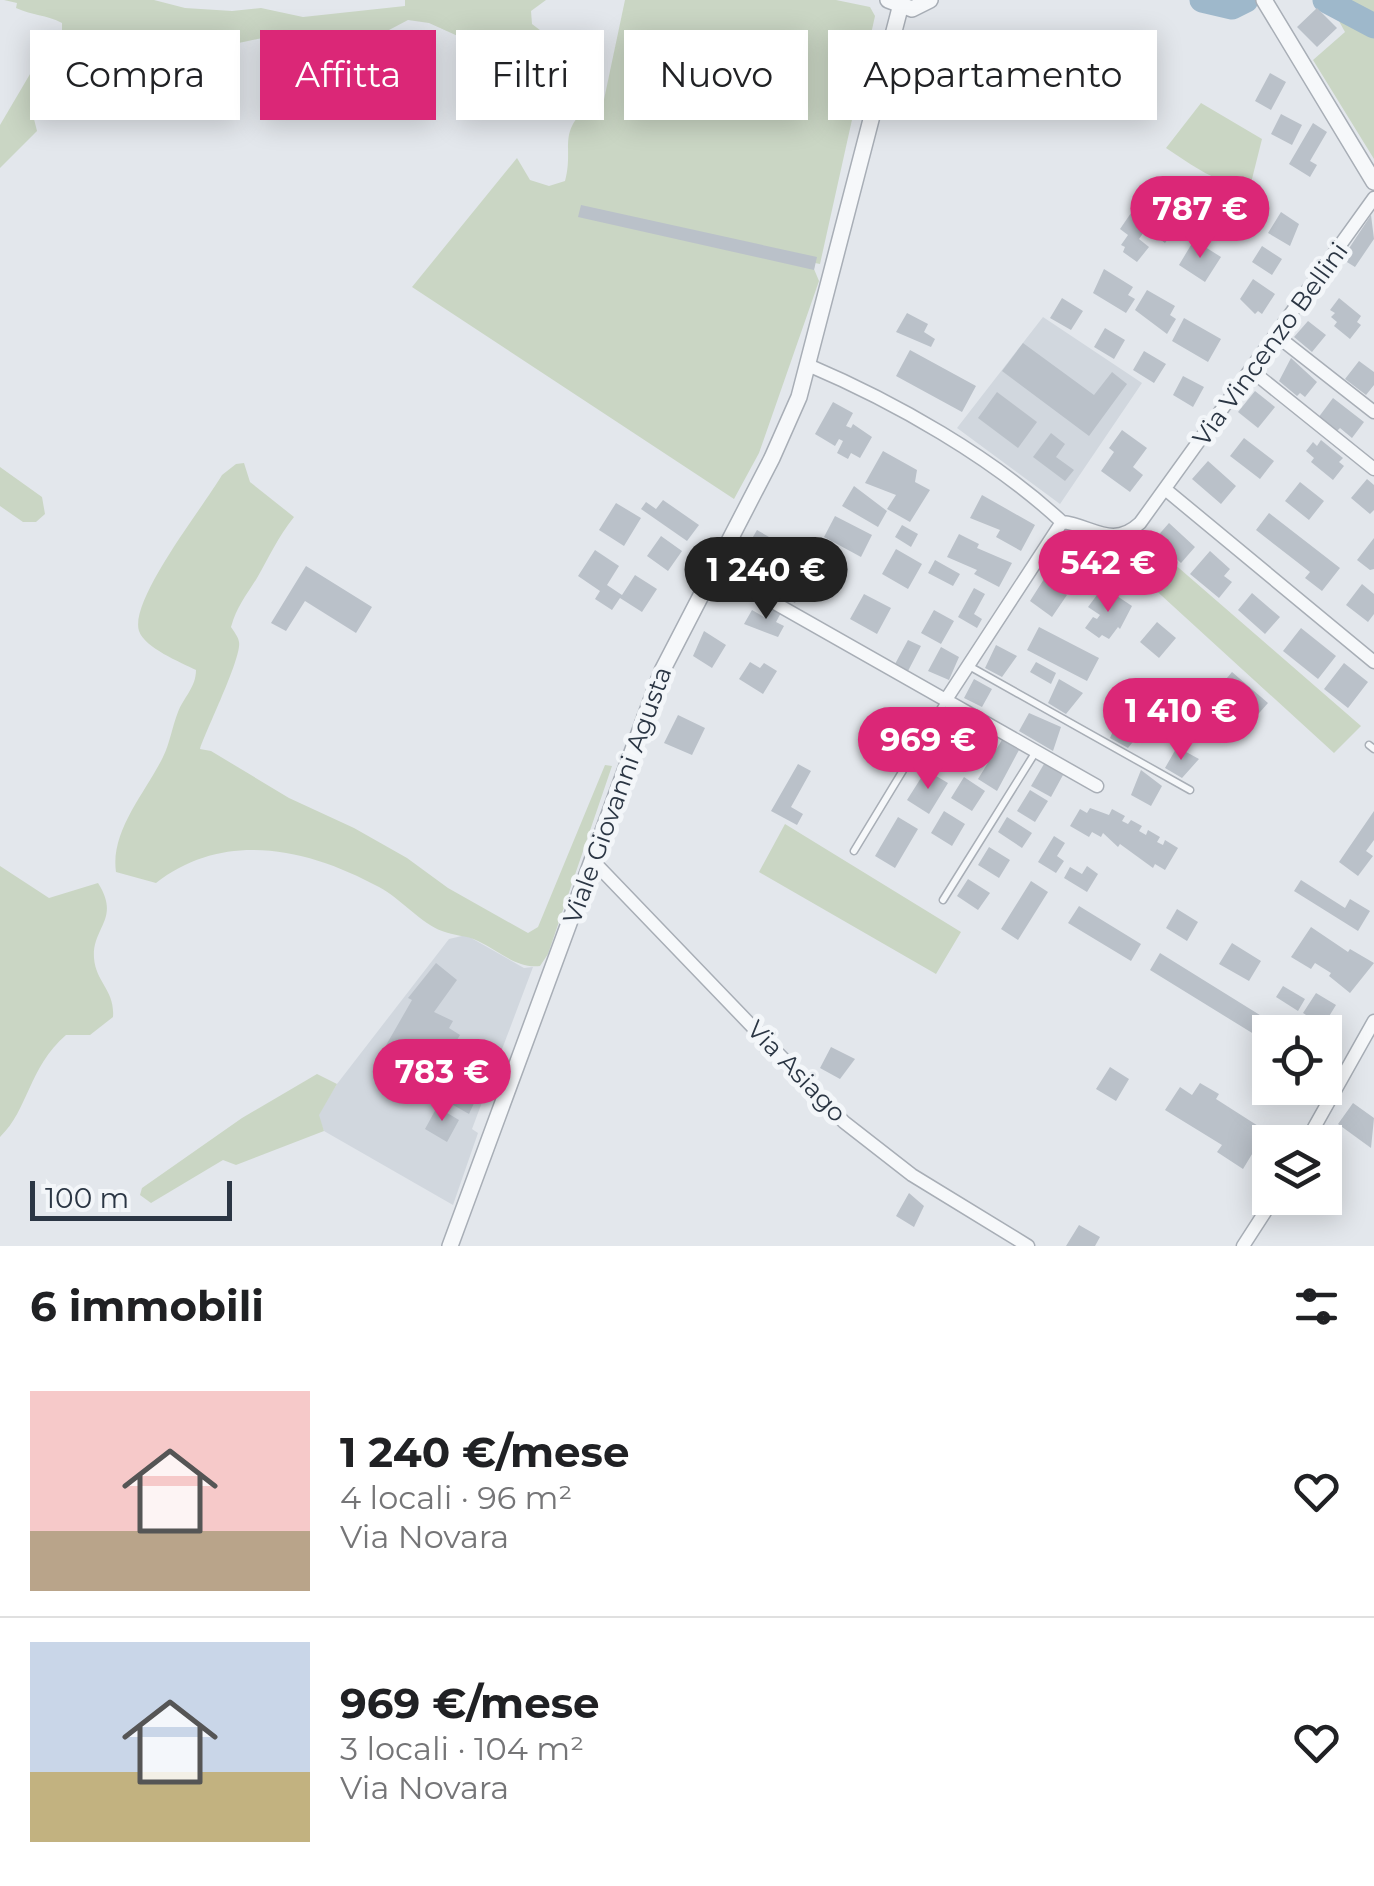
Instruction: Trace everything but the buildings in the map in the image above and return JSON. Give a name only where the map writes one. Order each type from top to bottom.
[{"type":"street","points":[[894,4],[912,9],[930,0]]},
{"type":"street","points":[[1266,3],[1374,182]]},
{"type":"street","name":"Viale Giovanni Agusta","points":[[450,1246],[662,670],[787,428],[808,364],[894,4]]},
{"type":"street","name":"Via Vincenzo Bellini","points":[[808,364],[892,402],[964,449],[1062,522],[1108,537],[1121,535],[1140,523],[1374,198]]},
{"type":"street","points":[[1277,336],[1374,412]]},
{"type":"street","points":[[1252,372],[1374,469]]},
{"type":"street","points":[[1166,488],[1374,662]]},
{"type":"street","points":[[947,698],[1062,522]]},
{"type":"street","points":[[714,568],[1098,786]]},
{"type":"street","name":"Via Asiago","points":[[593,861],[844,1122],[912,1176],[1028,1246]]},
{"type":"street","points":[[1316,1125],[1374,1022]]},
{"type":"street","points":[[1243,1246],[1263,1215]]},
{"type":"lane","points":[[968,665],[1190,790]]},
{"type":"lane","points":[[854,851],[947,698]]},
{"type":"lane","points":[[943,900],[1036,750]]},
{"type":"shaded area","points":[[1043,317],[1142,383],[1060,504],[957,428]]},
{"type":"shaded area","points":[[466,935],[524,968],[533,967],[472,1129],[478,1133],[453,1205],[324,1131],[318,1115],[337,1084],[449,939]]},
{"type":"green space","points":[[4,0],[154,0],[185,8],[261,8],[303,17],[405,6],[405,0],[546,0],[531,11],[532,24],[540,30],[456,30],[456,35],[429,23],[408,20],[389,30],[260,30],[260,38],[240,43],[240,30],[62,30],[62,23],[16,8],[17,3]]},
{"type":"green space","points":[[625,0],[836,0],[870,7],[875,16],[872,30],[828,30],[828,120],[852,120],[820,264],[815,263],[819,281],[759,453],[734,499],[412,287],[517,158],[530,180],[549,186],[565,181],[569,133],[576,120],[604,120],[604,100]]},
{"type":"green space","points":[[1337,0],[1374,0],[1374,159],[1313,60],[1345,32],[1335,14],[1341,3]]},
{"type":"green space","points":[[30,74],[30,120],[34,120],[37,131],[0,168],[0,125]]},
{"type":"green space","points":[[1201,103],[1262,139],[1250,187],[1216,178],[1166,148]]},
{"type":"green space","points":[[244,463],[250,482],[294,517],[236,613],[231,627],[238,650],[200,749],[211,751],[289,798],[354,828],[528,933],[538,927],[605,765],[612,766],[548,954],[540,966],[516,962],[474,939],[434,928],[379,887],[296,855],[267,850],[210,856],[183,866],[156,883],[116,872],[118,842],[163,757],[196,670],[148,643],[139,631],[139,617],[156,576],[222,475]]},
{"type":"green space","points":[[0,467],[42,497],[45,514],[36,522],[23,522],[0,506]]},
{"type":"green space","points":[[1142,536],[1361,726],[1334,753],[1127,564]]},
{"type":"green space","points":[[785,824],[961,932],[936,974],[759,872]]},
{"type":"green space","points":[[0,866],[49,898],[98,883],[107,906],[94,958],[111,1000],[113,1017],[90,1035],[66,1035],[53,1048],[0,1137]]},
{"type":"green space","points":[[317,1074],[337,1084],[319,1115],[324,1131],[236,1165],[223,1160],[151,1203],[140,1195],[142,1188],[242,1118]]},
{"type":"waterway","points":[[1202,0],[1232,7],[1246,0]]},
{"type":"waterway","points":[[1325,0],[1374,26]]}]
